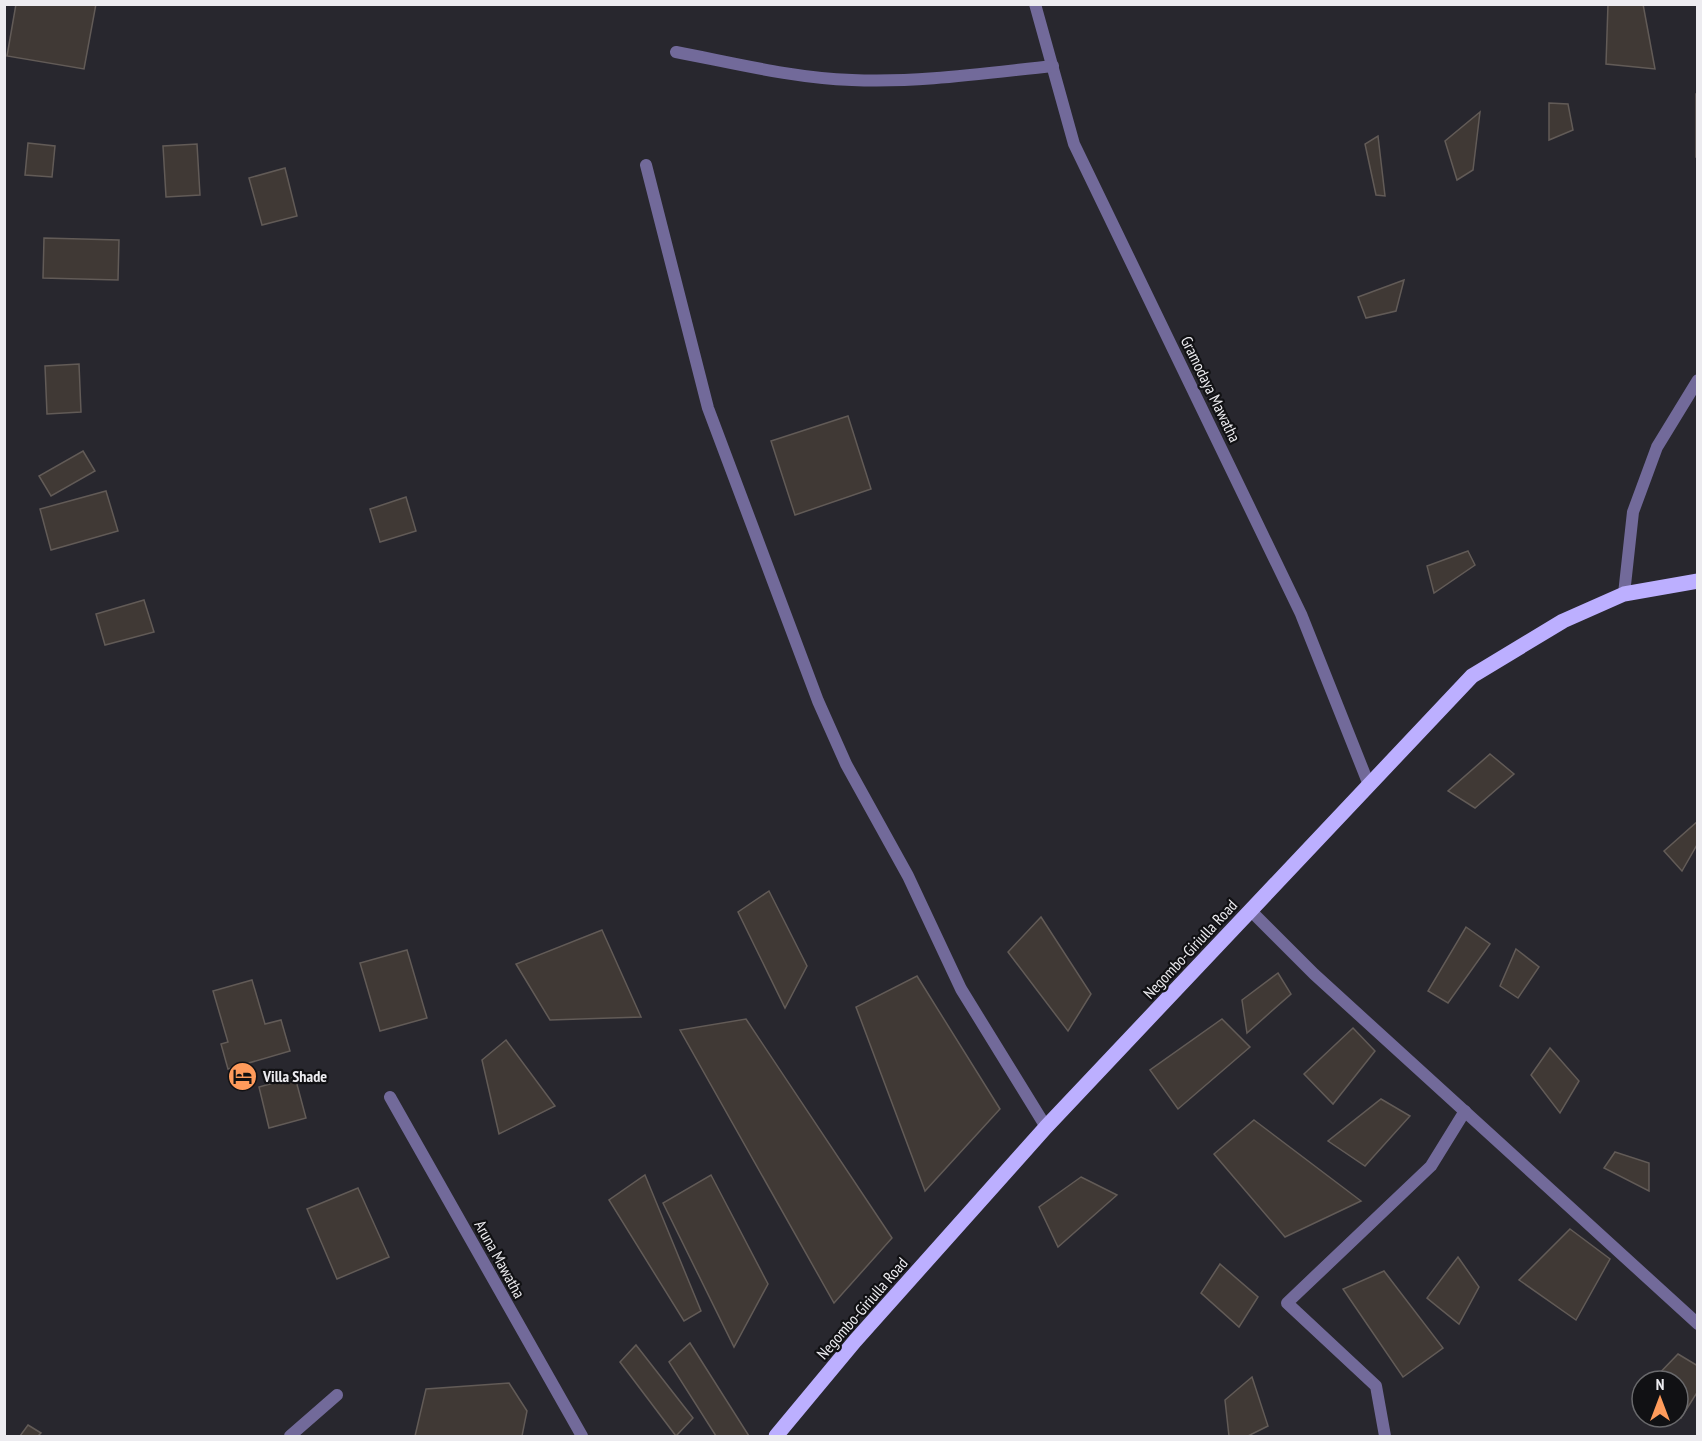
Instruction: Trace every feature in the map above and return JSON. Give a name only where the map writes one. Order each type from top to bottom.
[{"type":"main road","name":"Negombo-Giriulla Road","points":[[776,1437],[855,1341],[1046,1127],[1472,676],[1563,621],[1624,594],[1698,581]]},
{"type":"street","name":"Gramodaya Mawatha","points":[[1035,4],[1074,144],[1301,614],[1369,785]]},
{"type":"street","points":[[676,52],[791,74],[851,80],[908,81],[1053,66]]},
{"type":"street","points":[[646,165],[708,408],[818,701],[846,764],[909,876],[961,988],[1046,1127]]},
{"type":"street","points":[[1624,594],[1633,512],[1657,447],[1698,380]]},
{"type":"street","points":[[1251,911],[1314,974],[1698,1324]]},
{"type":"street","name":"Aruna Mawatha","points":[[390,1097],[582,1437]]},
{"type":"street","points":[[1386,1437],[1376,1386],[1287,1304],[1431,1166],[1465,1111]]},
{"type":"street","points":[[290,1437],[337,1395]]},
{"type":"building","points":[[16,4],[96,4],[84,69],[7,56]]},
{"type":"building","points":[[1608,4],[1643,4],[1655,69],[1606,64]]},
{"type":"building","points":[[1696,94],[1698,94],[1698,157],[1696,157]]},
{"type":"building","points":[[1549,103],[1568,104],[1573,130],[1549,140]]},
{"type":"building","points":[[1480,112],[1473,170],[1457,180],[1445,141]]},
{"type":"building","points":[[1378,136],[1385,196],[1376,195],[1365,144]]},
{"type":"building","points":[[28,143],[55,146],[52,177],[25,175]]},
{"type":"building","points":[[197,144],[200,195],[166,197],[163,146]]},
{"type":"building","points":[[285,168],[297,216],[262,225],[249,178]]},
{"type":"building","points":[[44,238],[119,240],[118,280],[43,278]]},
{"type":"building","points":[[1404,280],[1396,311],[1366,318],[1358,297]]},
{"type":"building","points":[[79,364],[81,412],[47,414],[45,366]]},
{"type":"building","points":[[848,416],[871,489],[795,515],[771,441]]},
{"type":"building","points":[[83,451],[95,471],[51,496],[39,476]]},
{"type":"building","points":[[106,491],[118,531],[51,550],[40,509]]},
{"type":"building","points":[[406,497],[416,531],[380,542],[370,509]]},
{"type":"building","points":[[1468,551],[1475,565],[1434,593],[1427,566]]},
{"type":"building","points":[[144,600],[154,632],[105,645],[96,614]]},
{"type":"building","points":[[1490,754],[1514,774],[1475,808],[1448,791]]},
{"type":"building","points":[[1698,821],[1698,843],[1682,871],[1664,851]]},
{"type":"building","points":[[769,891],[807,966],[785,1008],[738,912]]},
{"type":"building","points":[[1041,917],[1091,994],[1068,1031],[1008,952]]},
{"type":"building","points":[[1466,927],[1490,944],[1448,1003],[1428,991]]},
{"type":"building","points":[[602,930],[641,1017],[550,1020],[516,964]]},
{"type":"building","points":[[1516,949],[1539,967],[1518,998],[1500,986]]},
{"type":"building","points":[[407,950],[427,1018],[380,1031],[360,963]]},
{"type":"building","points":[[1278,973],[1291,994],[1247,1033],[1242,1000]]},
{"type":"building","points":[[917,976],[1000,1109],[925,1191],[856,1007]]},
{"type":"building","points":[[252,980],[265,1024],[281,1020],[290,1051],[228,1069],[221,1044],[228,1042],[213,991]]},
{"type":"building","points":[[746,1019],[892,1238],[834,1303],[680,1030]]},
{"type":"building","points":[[1222,1019],[1250,1047],[1178,1109],[1150,1070]]},
{"type":"building","points":[[1353,1028],[1375,1051],[1333,1104],[1304,1074]]},
{"type":"building","points":[[506,1040],[555,1106],[499,1134],[482,1060]]},
{"type":"building","points":[[1550,1048],[1579,1081],[1560,1113],[1531,1075]]},
{"type":"building","points":[[295,1077],[306,1118],[269,1128],[259,1087]]},
{"type":"building","points":[[1381,1099],[1410,1116],[1365,1166],[1328,1141]]},
{"type":"building","points":[[1254,1120],[1361,1201],[1285,1237],[1214,1154]]},
{"type":"building","points":[[1615,1152],[1649,1163],[1649,1191],[1604,1168]]},
{"type":"building","points":[[645,1175],[701,1311],[684,1321],[609,1200]]},
{"type":"building","points":[[711,1175],[768,1284],[734,1347],[663,1203]]},
{"type":"building","points":[[1081,1177],[1117,1195],[1058,1247],[1039,1207]]},
{"type":"building","points":[[358,1188],[389,1257],[337,1279],[307,1209]]},
{"type":"building","points":[[1570,1229],[1610,1259],[1576,1320],[1519,1280]]},
{"type":"building","points":[[1458,1257],[1479,1287],[1459,1324],[1427,1298]]},
{"type":"building","points":[[1220,1264],[1258,1297],[1239,1327],[1201,1293]]},
{"type":"building","points":[[1384,1271],[1443,1348],[1403,1377],[1343,1289]]},
{"type":"building","points":[[690,1343],[749,1436],[716,1436],[669,1362]]},
{"type":"building","points":[[636,1345],[693,1418],[676,1436],[620,1362]]},
{"type":"building","points":[[1678,1354],[1698,1366],[1698,1391],[1690,1404],[1690,1369],[1664,1369]]},
{"type":"building","points":[[1252,1377],[1268,1426],[1248,1436],[1229,1436],[1225,1400]]},
{"type":"building","points":[[509,1383],[527,1411],[522,1436],[415,1436],[426,1389]]},
{"type":"building","points":[[28,1425],[41,1433],[38,1436],[20,1436]]},
{"type":"place","name":"Villa Shade","points":[[242,1076]]}]
